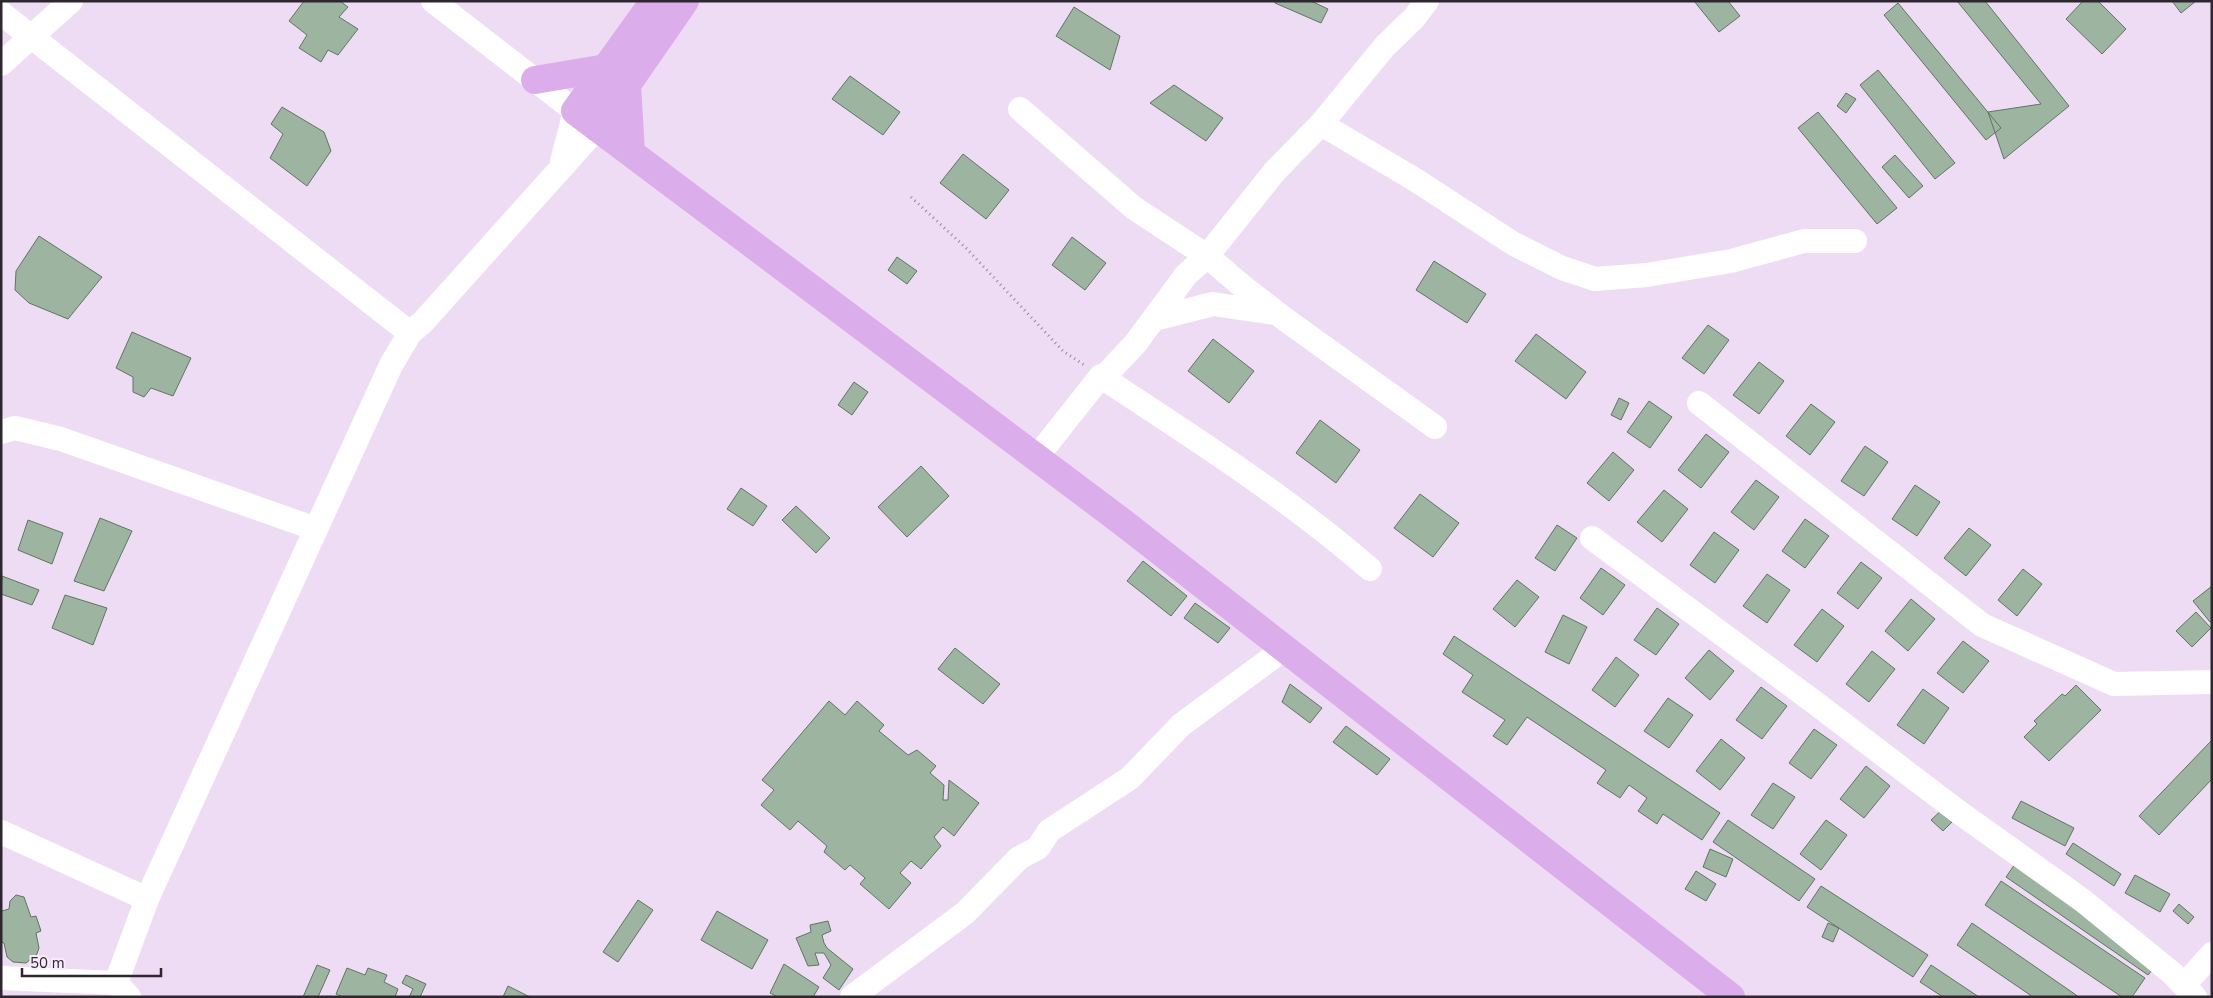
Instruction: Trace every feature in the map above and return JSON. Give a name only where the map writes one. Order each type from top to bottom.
[{"type":"main road","points":[[596,128],[617,76],[654,1]]},
{"type":"main road","points":[[685,1],[617,76],[575,111],[1122,521],[1730,997]]},
{"type":"main road","points":[[535,80],[617,76]]},
{"type":"main road","points":[[617,76],[631,153]]},
{"type":"street","points":[[1,64],[71,1]]},
{"type":"street","points":[[433,1],[575,111],[561,166]]},
{"type":"street","points":[[1036,458],[1102,377],[1135,344],[1186,275],[1207,256],[1275,172],[1321,124],[1384,46],[1414,18],[1427,1]]},
{"type":"street","points":[[1,13],[410,333]]},
{"type":"street","points":[[1020,110],[1100,181],[1134,208],[1207,256],[1277,313],[1435,427]]},
{"type":"street","points":[[1321,124],[1414,179],[1514,244],[1562,268],[1595,278],[1648,275],[1731,261],[1804,241],[1855,241]]},
{"type":"street","points":[[1,978],[123,990],[147,899],[391,365],[410,333],[423,322],[596,128]]},
{"type":"street","points":[[1154,319],[1213,304],[1277,313]]},
{"type":"street","points":[[1102,377],[1306,517],[1370,569]]},
{"type":"street","points":[[1699,403],[1982,625],[2114,684],[2212,682]]},
{"type":"street","points":[[1,432],[15,428],[61,439],[316,529]]},
{"type":"street","points":[[1592,538],[1924,786],[2082,900],[2172,973],[2189,991],[2212,954]]},
{"type":"street","points":[[852,997],[966,913],[1019,858],[1038,848],[1049,831],[1130,778],[1181,725],[1284,649]]},
{"type":"street","points":[[1,832],[147,899]]},
{"type":"path","points":[[911,197],[966,248],[1063,351],[1102,377]]},
{"type":"building","points":[[304,1],[340,1],[348,7],[339,17],[358,29],[338,55],[328,50],[321,62],[299,48],[307,35],[289,21]]},
{"type":"building","points":[[1275,1],[1311,1],[1328,9],[1321,23],[1275,3]]},
{"type":"building","points":[[1694,1],[1728,1],[1740,16],[1719,32]]},
{"type":"building","points":[[1957,1],[1985,1],[2069,106],[2004,159],[1988,112],[2041,104]]},
{"type":"building","points":[[2083,1],[2098,1],[2126,29],[2102,54],[2066,19]]},
{"type":"building","points":[[2172,1],[2196,1],[2181,13]]},
{"type":"building","points":[[1898,3],[2001,128],[1986,140],[1884,15]]},
{"type":"building","points":[[1074,7],[1120,36],[1110,70],[1056,36]]},
{"type":"building","points":[[1878,70],[1955,163],[1935,179],[1860,85]]},
{"type":"building","points":[[850,76],[900,112],[883,135],[832,99]]},
{"type":"building","points":[[1174,85],[1223,118],[1206,141],[1150,103]]},
{"type":"building","points":[[1846,93],[1856,99],[1846,113],[1837,106]]},
{"type":"building","points":[[282,107],[324,132],[331,151],[307,186],[270,158],[283,134],[271,124]]},
{"type":"building","points":[[1818,112],[1897,208],[1877,224],[1798,128]]},
{"type":"building","points":[[963,154],[1009,190],[986,219],[940,183]]},
{"type":"building","points":[[1895,155],[1923,186],[1909,198],[1882,167]]},
{"type":"building","points":[[39,236],[102,277],[68,319],[29,303],[15,290],[16,271]]},
{"type":"building","points":[[1072,237],[1106,263],[1085,290],[1052,265]]},
{"type":"building","points":[[897,257],[917,271],[907,284],[888,270]]},
{"type":"building","points":[[1434,261],[1486,294],[1467,323],[1416,290]]},
{"type":"building","points":[[1708,325],[1729,340],[1704,374],[1682,358]]},
{"type":"building","points":[[132,332],[191,358],[173,396],[151,388],[144,397],[133,392],[133,377],[116,368]]},
{"type":"building","points":[[1536,334],[1586,372],[1566,399],[1515,361]]},
{"type":"building","points":[[1213,339],[1254,371],[1229,403],[1188,371]]},
{"type":"building","points":[[1759,362],[1784,381],[1759,414],[1733,395]]},
{"type":"building","points":[[854,382],[868,392],[852,415],[838,405]]},
{"type":"building","points":[[1619,398],[1629,403],[1621,420],[1611,415]]},
{"type":"building","points":[[1649,401],[1672,417],[1650,448],[1627,432]]},
{"type":"building","points":[[1811,404],[1835,422],[1810,455],[1786,436]]},
{"type":"building","points":[[1320,420],[1360,450],[1336,483],[1296,453]]},
{"type":"building","points":[[1706,434],[1729,452],[1701,488],[1678,470]]},
{"type":"building","points":[[1865,446],[1888,462],[1864,496],[1841,481]]},
{"type":"building","points":[[1613,452],[1634,470],[1609,501],[1587,483]]},
{"type":"building","points":[[921,466],[949,496],[907,537],[878,507]]},
{"type":"building","points":[[1756,480],[1779,497],[1754,530],[1731,512]]},
{"type":"building","points":[[1915,485],[1940,502],[1917,536],[1892,519]]},
{"type":"building","points":[[741,488],[767,506],[753,526],[727,509]]},
{"type":"building","points":[[1664,490],[1688,509],[1662,542],[1637,522]]},
{"type":"building","points":[[1420,494],[1459,523],[1433,557],[1394,528]]},
{"type":"building","points":[[796,506],[830,538],[816,553],[782,520]]},
{"type":"building","points":[[100,518],[132,531],[104,591],[74,581]]},
{"type":"building","points":[[1805,519],[1829,536],[1805,568],[1782,551]]},
{"type":"building","points":[[28,520],[63,533],[52,564],[18,550]]},
{"type":"building","points":[[1557,525],[1577,538],[1555,571],[1535,558]]},
{"type":"building","points":[[1969,528],[1991,545],[1966,576],[1944,558]]},
{"type":"building","points":[[1714,532],[1739,550],[1715,583],[1690,565]]},
{"type":"building","points":[[1143,561],[1187,596],[1171,616],[1127,581]]},
{"type":"building","points":[[1861,562],[1882,578],[1858,609],[1837,593]]},
{"type":"building","points":[[1601,568],[1625,585],[1603,615],[1580,598]]},
{"type":"building","points":[[2023,569],[2042,584],[2017,616],[1998,600]]},
{"type":"building","points":[[1767,574],[1790,590],[1767,623],[1743,606]]},
{"type":"building","points":[[2,576],[39,590],[32,605],[1,594]]},
{"type":"building","points":[[1517,580],[1539,597],[1515,627],[1493,609]]},
{"type":"building","points":[[2212,586],[2212,621],[2210,622],[2193,601]]},
{"type":"building","points":[[65,595],[107,608],[93,645],[52,628]]},
{"type":"building","points":[[1911,599],[1935,619],[1908,651],[1885,631]]},
{"type":"building","points":[[1195,603],[1230,628],[1218,643],[1184,618]]},
{"type":"building","points":[[1657,608],[1679,624],[1656,655],[1634,640]]},
{"type":"building","points":[[1822,609],[1844,626],[1817,662],[1794,645]]},
{"type":"building","points":[[2196,612],[2211,628],[2192,647],[2176,631]]},
{"type":"building","points":[[1563,615],[1587,627],[1569,664],[1545,652]]},
{"type":"building","points":[[1454,636],[1720,813],[1702,840],[1663,814],[1657,824],[1638,811],[1647,798],[1629,785],[1620,798],[1597,783],[1606,770],[1527,717],[1507,745],[1493,736],[1505,720],[1462,692],[1473,675],[1443,654]]},
{"type":"building","points":[[1963,641],[1989,661],[1963,693],[1937,673]]},
{"type":"building","points":[[955,648],[1000,684],[983,704],[938,669]]},
{"type":"building","points":[[1709,650],[1734,671],[1710,700],[1685,678]]},
{"type":"building","points":[[1872,651],[1895,669],[1869,702],[1846,684]]},
{"type":"building","points":[[1616,657],[1639,675],[1615,707],[1592,690]]},
{"type":"building","points":[[1290,684],[1322,708],[1310,723],[1282,702]]},
{"type":"building","points":[[2076,685],[2101,710],[2049,761],[2024,737],[2037,724],[2034,721],[2062,694],[2065,696]]},
{"type":"building","points":[[1761,687],[1787,706],[1762,739],[1736,720]]},
{"type":"building","points":[[1923,689],[1949,708],[1924,744],[1897,725]]},
{"type":"building","points":[[1668,698],[1693,715],[1669,748],[1644,731]]},
{"type":"building","points":[[829,701],[845,715],[857,701],[884,725],[879,731],[908,755],[917,750],[936,766],[930,773],[944,785],[943,800],[948,800],[949,780],[979,803],[954,836],[943,827],[934,837],[941,846],[921,869],[911,861],[900,873],[911,883],[889,909],[860,884],[865,878],[850,865],[845,870],[824,852],[827,846],[798,821],[790,830],[761,805],[774,790],[762,780]]},
{"type":"building","points":[[1346,726],[1390,759],[1377,775],[1333,742]]},
{"type":"building","points":[[1814,729],[1837,745],[1811,779],[1789,763]]},
{"type":"building","points":[[1721,739],[1745,758],[1720,790],[1696,771]]},
{"type":"building","points":[[2212,740],[2212,779],[2159,835],[2139,816]]},
{"type":"building","points":[[1866,766],[1890,786],[1864,818],[1840,799]]},
{"type":"building","points":[[1773,783],[1795,797],[1773,829],[1751,815]]},
{"type":"building","points":[[2021,801],[2074,828],[2065,846],[2012,818]]},
{"type":"building","points":[[1945,807],[1956,818],[1943,831],[1931,820]]},
{"type":"building","points":[[1728,820],[1815,879],[1799,901],[1713,842]]},
{"type":"building","points":[[1826,820],[1847,835],[1821,870],[1800,854]]},
{"type":"building","points":[[2073,843],[2121,874],[2114,886],[2066,854]]},
{"type":"building","points":[[1710,849],[1733,859],[1726,877],[1703,867]]},
{"type":"building","points":[[2015,864],[2158,963],[2148,975],[2006,877]]},
{"type":"building","points":[[1696,871],[1716,884],[1706,901],[1685,889]]},
{"type":"building","points":[[2135,875],[2170,894],[2160,912],[2125,893]]},
{"type":"building","points":[[2001,881],[2145,978],[2132,997],[2122,997],[1985,905]]},
{"type":"building","points":[[1821,886],[1928,955],[1913,977],[1807,907]]},
{"type":"building","points":[[16,895],[24,897],[31,917],[36,916],[41,931],[36,933],[39,948],[37,954],[26,963],[13,962],[7,957],[4,943],[1,942],[1,908],[2,911],[9,909],[10,901]]},
{"type":"building","points":[[638,900],[653,910],[618,962],[603,952]]},
{"type":"building","points":[[2179,904],[2194,917],[2188,924],[2173,911]]},
{"type":"building","points":[[717,911],[768,940],[752,969],[701,940]]},
{"type":"building","points":[[828,921],[831,931],[822,935],[824,943],[827,948],[853,969],[839,990],[823,978],[831,965],[824,953],[815,953],[819,965],[808,966],[796,938],[811,932],[810,925]]},
{"type":"building","points":[[1828,923],[1839,928],[1833,942],[1822,937]]},
{"type":"building","points":[[1972,923],[2079,997],[2033,997],[1957,945]]},
{"type":"building","points":[[784,964],[819,987],[813,997],[778,997],[770,993]]},
{"type":"building","points":[[317,965],[330,970],[318,997],[303,997]]},
{"type":"building","points":[[1931,965],[1979,997],[1943,997],[1920,982]]},
{"type":"building","points":[[347,968],[365,975],[368,968],[387,975],[384,982],[398,989],[395,997],[343,997],[336,994]]},
{"type":"building","points":[[406,975],[426,984],[420,997],[409,997],[413,989],[402,983]]},
{"type":"building","points":[[508,986],[530,997],[503,997]]}]
